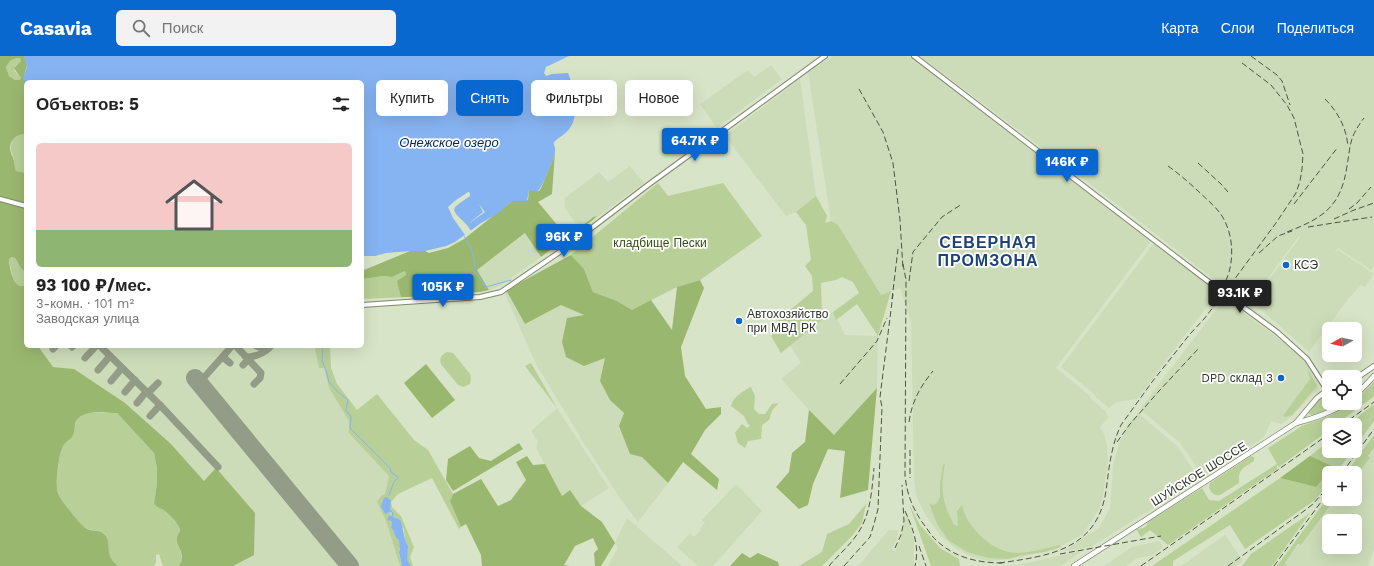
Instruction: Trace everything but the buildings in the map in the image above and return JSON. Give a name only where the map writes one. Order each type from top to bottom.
[{"type":"main road","points":[[364,305],[480,298],[501,292],[564,249],[648,185],[825,56]]},
{"type":"main road","points":[[914,56],[1205,279],[1277,332],[1307,359],[1322,381]]},
{"type":"main road","points":[[0,199],[24,205]]},
{"type":"main road","points":[[1362,374],[1374,366]]},
{"type":"main road","points":[[1362,389],[1374,376]]},
{"type":"main road","name":"ШУЙСКОЕ ШОССЕ","points":[[1074,566],[1296,423],[1307,408],[1322,395]]},
{"type":"main road","points":[[1307,408],[1308,415],[1312,419]]},
{"type":"main road","points":[[1296,423],[1312,419],[1334,410]]},
{"type":"shaded area","points":[[833,56],[908,56],[1151,241],[1056,368],[1089,395],[1091,399],[1106,412],[1108,418],[1100,427],[1104,434],[1107,446],[1108,462],[1103,496],[1099,509],[1083,534],[1054,550],[1011,559],[990,561],[972,557],[955,548],[941,536],[926,516],[916,496],[914,476],[911,322],[900,288],[881,296],[838,226],[831,221],[808,72]]},
{"type":"shaded area","points":[[920,56],[1374,56],[1374,267],[1371,270],[1338,248],[1334,254],[1338,250],[1374,274],[1365,287],[1361,285],[1349,298],[1331,322],[1322,322],[1322,334],[1309,352],[1258,307],[1257,296],[1300,237],[1298,237],[1256,295],[1239,283],[1230,292],[1135,218]]},
{"type":"shaded area","points":[[771,65],[782,79],[717,128],[700,104],[748,70],[754,77]]},
{"type":"shaded area","points":[[800,79],[816,196],[796,212],[786,216],[725,136]]},
{"type":"shaded area","points":[[630,166],[644,183],[593,220],[597,216],[593,217],[581,226],[575,222],[565,208],[565,198],[599,172],[608,182]]},
{"type":"shaded area","points":[[526,233],[541,257],[500,286],[489,290],[476,270]]},
{"type":"shaded area","points":[[1154,243],[1217,293],[1137,399],[1117,402],[1109,408],[1061,367]]},
{"type":"shaded area","points":[[506,290],[525,324],[561,305],[584,315],[605,358],[610,400],[624,413],[642,457],[668,483],[638,522],[622,501],[585,445],[536,364],[504,292]]},
{"type":"shaded area","points":[[1225,298],[1305,360],[1318,381],[1318,389],[1291,417],[1281,424],[1271,421],[1264,437],[1204,477],[1180,443],[1140,409]]},
{"type":"shaded area","points":[[833,312],[845,335],[878,336],[877,388],[834,436],[781,379],[801,363],[790,345],[822,320],[827,314]]},
{"type":"shaded area","points":[[39,348],[314,348],[319,368],[324,368],[329,388],[349,421],[349,433],[390,476],[385,494],[377,502],[386,521],[400,566],[233,566],[217,468],[204,481],[171,444],[125,403],[74,369],[53,367]]},
{"type":"shaded area","points":[[557,408],[609,488],[581,506],[570,490],[562,496],[536,448],[538,441],[531,431]]},
{"type":"shaded area","points":[[1138,413],[1178,447],[1199,479],[1091,547],[1064,551],[1100,527],[1110,508],[1113,465],[1120,441],[1130,422]]},
{"type":"shaded area","points":[[1374,448],[1374,549],[1368,566],[1287,566],[1285,563],[1299,544],[1301,545],[1322,517],[1322,554],[1362,554],[1362,514],[1324,514],[1330,506],[1362,506],[1362,468],[1370,458],[1368,456]]},
{"type":"shaded area","points":[[736,484],[762,511],[713,566],[698,566],[677,547],[690,533],[694,537],[701,530],[700,528],[705,523],[702,520]]},
{"type":"shaded area","points":[[907,513],[914,540],[914,566],[858,566],[889,530],[898,530],[897,539],[892,549],[895,551],[901,539]]},
{"type":"shaded area","points":[[627,518],[682,566],[608,566],[618,548],[615,543]]},
{"type":"shaded area","points":[[1225,535],[1243,561],[1237,566],[1181,566]]},
{"type":"shaded area","points":[[1159,541],[1163,547],[1152,556],[1137,558],[1126,566],[1104,566],[1132,547]]},
{"type":"shaded area","points":[[1082,551],[1061,566],[1012,566]]},
{"type":"green space","points":[[0,56],[24,56],[27,65],[24,76],[24,134],[13,139],[10,145],[16,171],[24,173],[24,271],[15,258],[10,258],[9,261],[13,279],[18,285],[24,286],[24,348],[39,348],[53,367],[74,369],[125,403],[171,444],[204,481],[216,468],[255,513],[254,555],[233,566],[179,566],[182,554],[177,542],[177,536],[180,529],[176,522],[165,511],[154,504],[157,483],[157,468],[154,453],[117,413],[94,412],[85,414],[78,418],[72,437],[63,446],[60,454],[57,489],[63,502],[85,527],[89,530],[104,534],[108,541],[110,557],[118,566],[0,566]],"holes":[[[16,58],[20,58],[21,61],[14,68],[21,78],[19,80],[15,80],[9,76],[6,67],[10,61]]]},
{"type":"green space","points":[[20,58],[21,61],[21,63],[16,65],[14,70],[21,78],[17,81],[9,76],[6,67],[10,61]]},
{"type":"green space","points":[[20,134],[24,134],[24,173],[16,171],[11,149],[13,139]]},
{"type":"green space","points":[[555,152],[552,194],[538,202],[564,233],[583,225],[593,217],[597,216],[541,257],[525,233],[477,270],[489,290],[480,292],[401,297],[397,281],[406,275],[405,271],[392,277],[384,276],[364,279],[364,270],[410,251],[425,251],[429,253],[448,248],[464,239],[512,201],[528,200],[529,190],[539,191]]},
{"type":"green space","name":"кладбище Пески","points":[[658,183],[668,196],[723,183],[762,236],[700,280],[677,287],[632,310],[617,301],[593,292],[584,269],[571,255]]},
{"type":"green space","points":[[816,196],[827,216],[825,223],[831,221],[838,225],[881,295],[891,291],[878,336],[857,304],[836,320],[833,312],[859,293],[853,282],[842,277],[836,280],[821,283],[822,320],[781,353],[771,336],[780,325],[777,321],[813,291],[812,276],[805,266],[811,260],[806,225],[796,212]]},
{"type":"green space","points":[[571,255],[584,269],[593,292],[617,301],[632,310],[651,300],[672,330],[677,287],[700,280],[704,288],[681,347],[685,376],[706,409],[721,407],[721,414],[705,430],[691,454],[719,479],[717,490],[683,462],[668,483],[642,457],[630,454],[619,426],[624,413],[610,400],[600,381],[605,358],[584,366],[566,357],[562,342],[567,318],[584,315],[561,305],[525,324],[506,290]]},
{"type":"green space","points":[[10,258],[15,258],[24,271],[23,287],[17,285],[13,278],[9,261]]},
{"type":"green space","points":[[405,271],[406,275],[401,296],[408,297],[364,299],[364,279],[384,276],[392,277]]},
{"type":"green space","points":[[314,348],[330,348],[331,368],[337,384],[357,410],[377,394],[414,440],[428,450],[453,494],[450,501],[461,527],[459,529],[432,478],[398,494],[391,502],[392,507],[401,516],[414,547],[410,557],[413,566],[411,566],[406,560],[408,546],[405,541],[404,529],[393,517],[394,513],[383,501],[383,511],[392,513],[389,519],[396,538],[400,544],[399,552],[402,566],[400,566],[386,521],[377,502],[382,495],[385,494],[389,476],[349,433],[349,421],[329,388],[324,368],[319,368]]},
{"type":"green space","points":[[447,352],[453,353],[470,374],[470,384],[463,387],[458,385],[441,364],[441,356]]},
{"type":"green space","points":[[531,363],[557,408],[525,366]]},
{"type":"green space","points":[[426,364],[455,400],[432,418],[404,383]]},
{"type":"green space","points":[[1307,367],[1317,386],[1292,415],[1286,417],[1283,416],[1310,379]]},
{"type":"green space","points":[[1374,381],[1374,396],[1362,405],[1363,393]]},
{"type":"green space","points":[[751,387],[755,396],[754,409],[759,414],[765,414],[772,404],[779,403],[773,410],[770,418],[762,425],[761,439],[748,441],[745,448],[738,443],[735,433],[742,424],[747,428],[750,426],[744,416],[731,406],[736,397]]},
{"type":"green space","points":[[877,388],[868,490],[840,498],[845,451],[828,449],[813,484],[808,505],[799,509],[776,487],[789,472],[792,453],[805,442],[809,410],[834,435]]},
{"type":"green space","points":[[1322,398],[1322,410],[1331,410],[1322,414],[1313,415],[1309,414],[1308,410]]},
{"type":"green space","points":[[1374,404],[1374,421],[1362,437],[1362,418],[1357,418]]},
{"type":"green space","points":[[1338,410],[1356,410],[1345,418],[1324,418]]},
{"type":"green space","points":[[88,413],[117,413],[154,453],[157,468],[157,483],[154,504],[165,511],[176,522],[180,529],[178,543],[182,559],[179,566],[163,566],[159,554],[156,555],[156,562],[154,566],[118,566],[110,557],[108,541],[104,534],[102,532],[84,527],[59,496],[57,489],[57,477],[62,447],[70,439],[79,417]]},
{"type":"green space","points":[[1322,419],[1322,435],[1279,467],[1277,465],[1277,469],[1168,545],[1150,530],[1141,537],[1136,529],[1145,527],[1148,522],[1202,488],[1209,500],[1219,501],[1277,464],[1268,448],[1302,426]]},
{"type":"green space","points":[[1374,435],[1374,448],[1368,456],[1370,458],[1362,468],[1362,466],[1351,466],[1357,458],[1362,458],[1362,451]]},
{"type":"green space","points":[[519,443],[523,449],[453,491],[446,480],[448,459],[470,446],[479,458],[491,461]]},
{"type":"green space","points":[[1322,447],[1322,458],[1347,458],[1341,466],[1330,466],[1310,456]]},
{"type":"green space","points":[[527,456],[533,465],[545,464],[562,496],[570,490],[581,506],[602,522],[615,543],[601,566],[595,566],[594,553],[598,549],[593,538],[575,546],[564,565],[569,566],[482,566],[481,555],[466,524],[461,527],[450,501],[453,494],[481,479],[498,506],[511,500],[526,480],[516,462]]},
{"type":"green space","points":[[1251,456],[1254,457],[1254,461],[1242,469],[1239,475],[1239,483],[1220,495],[1215,495],[1212,493],[1209,488],[1210,483]]},
{"type":"green space","points":[[1310,456],[1332,466],[1322,466],[1322,480],[1316,487],[1280,478]]},
{"type":"green space","points":[[945,463],[942,488],[943,495],[954,525],[958,526],[957,511],[962,505],[969,522],[975,530],[990,544],[999,549],[1008,552],[1022,553],[1060,545],[1061,547],[1008,559],[989,558],[967,552],[948,540],[937,524],[929,503],[933,505],[937,503],[940,497],[940,484],[943,465]]},
{"type":"green space","points":[[1280,478],[1316,487],[1322,481],[1322,492],[1315,500],[1245,549],[1230,525],[1173,561],[1173,566],[1152,566]]},
{"type":"green space","points":[[866,504],[862,523],[851,537],[822,566],[799,566],[822,552],[827,534],[849,524]]},
{"type":"green space","points":[[909,504],[920,525],[940,548],[959,559],[960,566],[931,566]]},
{"type":"green space","points":[[1322,505],[1330,506],[1324,514],[1322,514],[1322,517],[1301,545],[1298,544],[1285,563],[1287,566],[1277,566]]},
{"type":"green space","points":[[1310,513],[1272,566],[1242,566],[1251,554]]},
{"type":"green space","points":[[742,553],[750,558],[758,553],[778,562],[779,566],[730,566]]},
{"type":"water","name":"Онежское озеро","points":[[24,56],[569,56],[546,67],[544,73],[546,76],[568,73],[570,80],[531,80],[531,116],[575,116],[570,128],[554,142],[554,155],[545,179],[537,192],[529,190],[527,201],[512,201],[497,214],[481,223],[455,242],[446,246],[425,251],[410,251],[364,256],[364,80],[24,80],[23,78],[27,67]]},
{"type":"water","points":[[387,497],[391,500],[390,509],[394,513],[393,517],[400,520],[408,546],[407,560],[411,566],[402,566],[399,552],[399,541],[391,528],[391,521],[387,520],[392,513],[385,514],[381,506],[384,498]]},
{"type":"pier","points":[[468,192],[470,193],[470,196],[455,207],[454,210],[471,231],[465,235],[453,218],[448,207]]},
{"type":"pier","points":[[479,204],[485,212],[467,225],[483,212]]},
{"type":"waterway","points":[[464,236],[471,248],[475,272],[486,287],[511,280]]},
{"type":"waterway","points":[[323,348],[322,361],[329,382],[348,400],[346,410],[351,417],[350,428],[390,468],[391,472],[398,477],[394,482],[389,495]]},
{"type":"taxiway","points":[[85,358],[94,348]]},
{"type":"taxiway","points":[[102,348],[160,405],[218,467]]},
{"type":"taxiway","points":[[200,382],[230,348]]},
{"type":"taxiway","points":[[238,348],[261,373],[260,378],[254,384]]},
{"type":"taxiway","points":[[246,357],[253,357],[268,348]]},
{"type":"taxiway","points":[[225,354],[224,358],[230,363]]},
{"type":"taxiway","points":[[98,370],[110,356]]},
{"type":"taxiway","points":[[243,365],[248,358]]},
{"type":"taxiway","points":[[111,381],[122,368]]},
{"type":"taxiway","points":[[125,392],[135,380]]},
{"type":"taxiway","points":[[148,393],[158,383]]},
{"type":"taxiway","points":[[137,403],[146,392]]},
{"type":"taxiway","points":[[150,416],[160,405]]},
{"type":"runway","points":[[195,378],[350,566]]},
{"type":"railway","points":[[1251,56],[1277,75],[1282,81],[1290,105]]},
{"type":"railway","points":[[999,563],[1052,553],[1081,538],[1093,526],[1101,511],[1106,491],[1109,466],[1121,425],[1152,382],[1231,284],[1296,193],[1300,181],[1303,154],[1294,118],[1287,105],[1271,85],[1242,63]]},
{"type":"railway","points":[[859,89],[883,132],[893,163],[900,220],[903,269]]},
{"type":"railway","points":[[1325,99],[1341,120],[1348,146]]},
{"type":"railway","points":[[1287,232],[1311,222],[1320,216],[1335,201],[1344,180],[1353,136],[1364,118]]},
{"type":"railway","points":[[1294,204],[1338,147]]},
{"type":"railway","points":[[1198,163],[1228,192]]},
{"type":"railway","points":[[1168,166],[1189,183],[1220,213],[1228,228],[1232,253],[1230,270],[1219,291]]},
{"type":"railway","points":[[1349,209],[1357,203],[1371,187]]},
{"type":"railway","points":[[1334,219],[1374,203]]},
{"type":"railway","points":[[909,281],[913,252],[942,217],[962,204]]},
{"type":"railway","points":[[1308,227],[1372,217]]},
{"type":"railway","points":[[1259,253],[1278,236],[1292,231]]},
{"type":"railway","points":[[892,299],[898,249]]},
{"type":"railway","points":[[903,264],[906,280],[905,476],[909,495],[915,511],[922,522],[933,537],[944,547],[952,552],[976,561],[1003,563]]},
{"type":"railway","points":[[844,566],[870,537],[878,509],[882,407],[880,397],[893,294]]},
{"type":"railway","points":[[840,384],[877,341],[887,318]]},
{"type":"railway","points":[[1117,442],[1130,424],[1199,348]]},
{"type":"railway","points":[[909,422],[912,407],[917,395],[933,371]]},
{"type":"railway","points":[[1352,418],[1374,402]]},
{"type":"railway","points":[[1347,466],[1374,429]]},
{"type":"railway","points":[[1141,566],[1322,439]]},
{"type":"railway","points":[[910,450],[910,478]]},
{"type":"railway","points":[[829,566],[854,539],[861,528],[867,514],[874,468]]},
{"type":"railway","points":[[895,548],[901,535],[904,521],[902,485]]},
{"type":"railway","points":[[1228,566],[1304,511],[1322,494]]},
{"type":"railway","points":[[1274,566],[1321,502]]},
{"type":"railway","points":[[905,511],[915,538],[917,552],[915,566]]},
{"type":"railway","points":[[1060,554],[1161,536]]},
{"type":"railway","points":[[919,546],[926,566]]},
{"type":"place","name":"КСЭ","points":[[1286,265]]},
{"type":"place","name":"Автохозяйство при МВД РК","points":[[739,321]]},
{"type":"place","name":"DPD склад 3","points":[[1281,378]]},
{"type":"district","name":"СЕВЕРНАЯ ПРОМЗОНА","points":[[988,251]]}]
